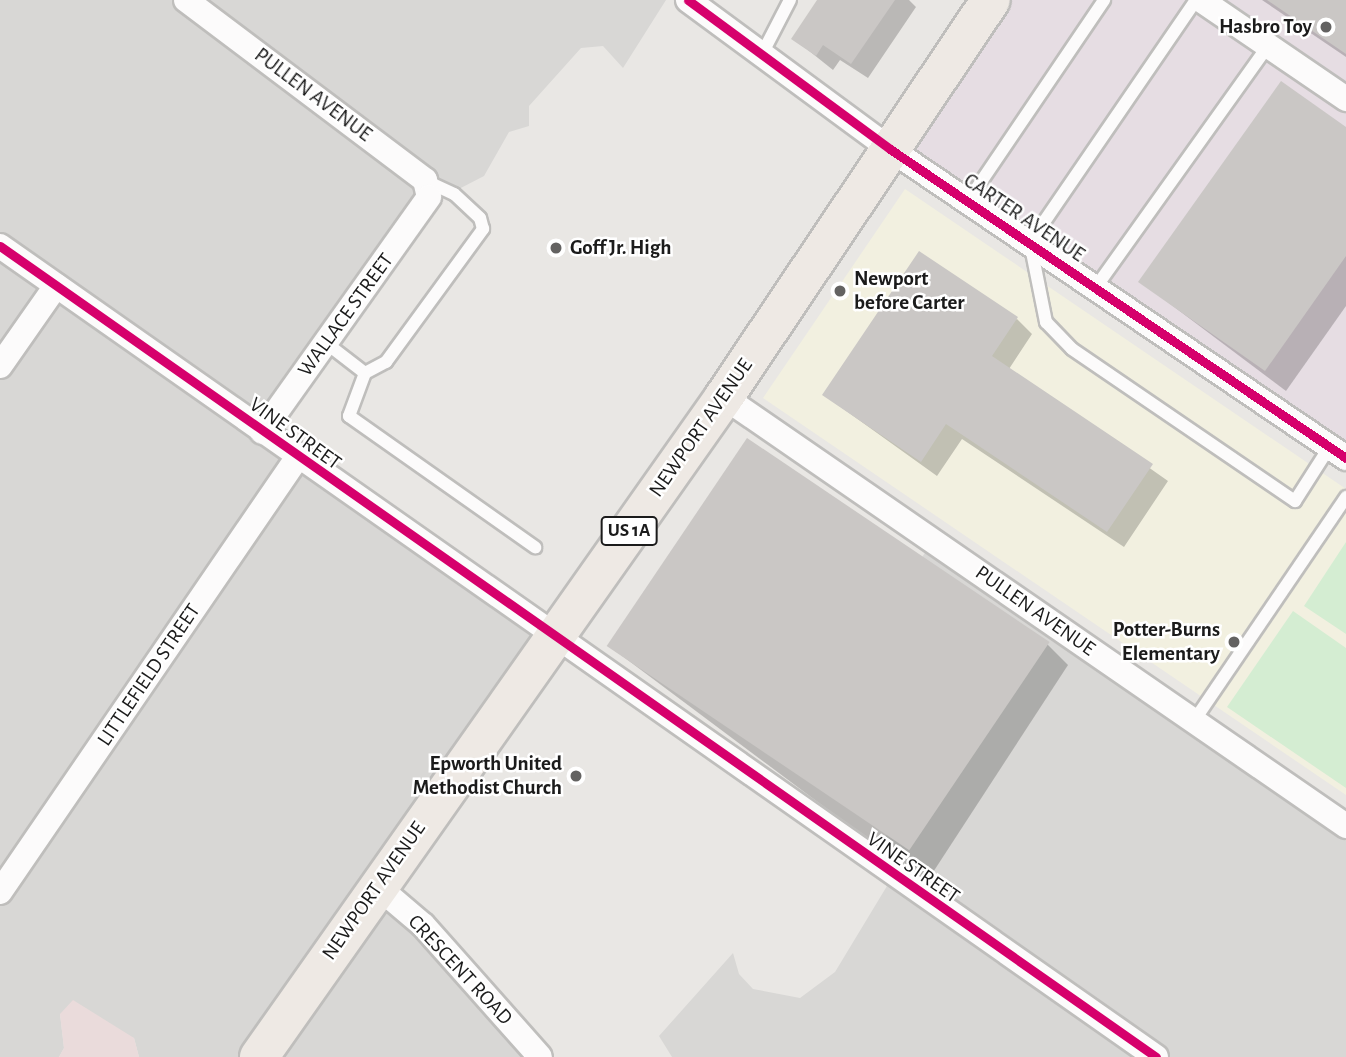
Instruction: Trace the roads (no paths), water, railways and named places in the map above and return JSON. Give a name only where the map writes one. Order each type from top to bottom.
[{"type":"main road","name":"NEWPORT AVENUE","points":[[259,1057],[724,397],[991,0]]},
{"type":"street","name":"PULLEN AVENUE","points":[[186,0],[427,189]]},
{"type":"street","name":"CARTER AVENUE","points":[[688,0],[890,149],[1338,452]]},
{"type":"street","points":[[1201,0],[1346,99]]},
{"type":"street","name":"WALLACE STREET","points":[[262,432],[326,343],[427,189]]},
{"type":"street","name":"VINE STREET","points":[[0,246],[553,640],[1156,1057]]},
{"type":"street","points":[[0,366],[56,286]]},
{"type":"street","name":"PULLEN AVENUE","points":[[724,397],[1346,825]]},
{"type":"street","name":"LITTLEFIELD STREET","points":[[0,892],[298,457]]},
{"type":"street","name":"CRESCENT ROAD","points":[[377,886],[423,925],[540,1057]]},
{"type":"lane","points":[[762,54],[790,0]]},
{"type":"lane","points":[[968,201],[1104,0]]},
{"type":"lane","points":[[1196,0],[1030,242],[1046,322],[1056,334],[1295,501],[1338,452]]},
{"type":"lane","points":[[1096,287],[1268,46]]},
{"type":"lane","points":[[427,189],[454,194],[480,218],[479,239],[386,362],[365,373],[349,416],[536,547]]},
{"type":"lane","points":[[326,343],[365,373]]},
{"type":"lane","points":[[1194,721],[1346,497]]},
{"type":"place","name":"Hasbro Toy","points":[[1326,27]]},
{"type":"place","name":"Goff Jr. High","points":[[556,248]]},
{"type":"place","name":"Newport before Carter","points":[[840,291]]},
{"type":"place","name":"Potter-Burns Elementary","points":[[1234,642]]},
{"type":"place","name":"Epworth United Methodist Church","points":[[576,776]]}]
